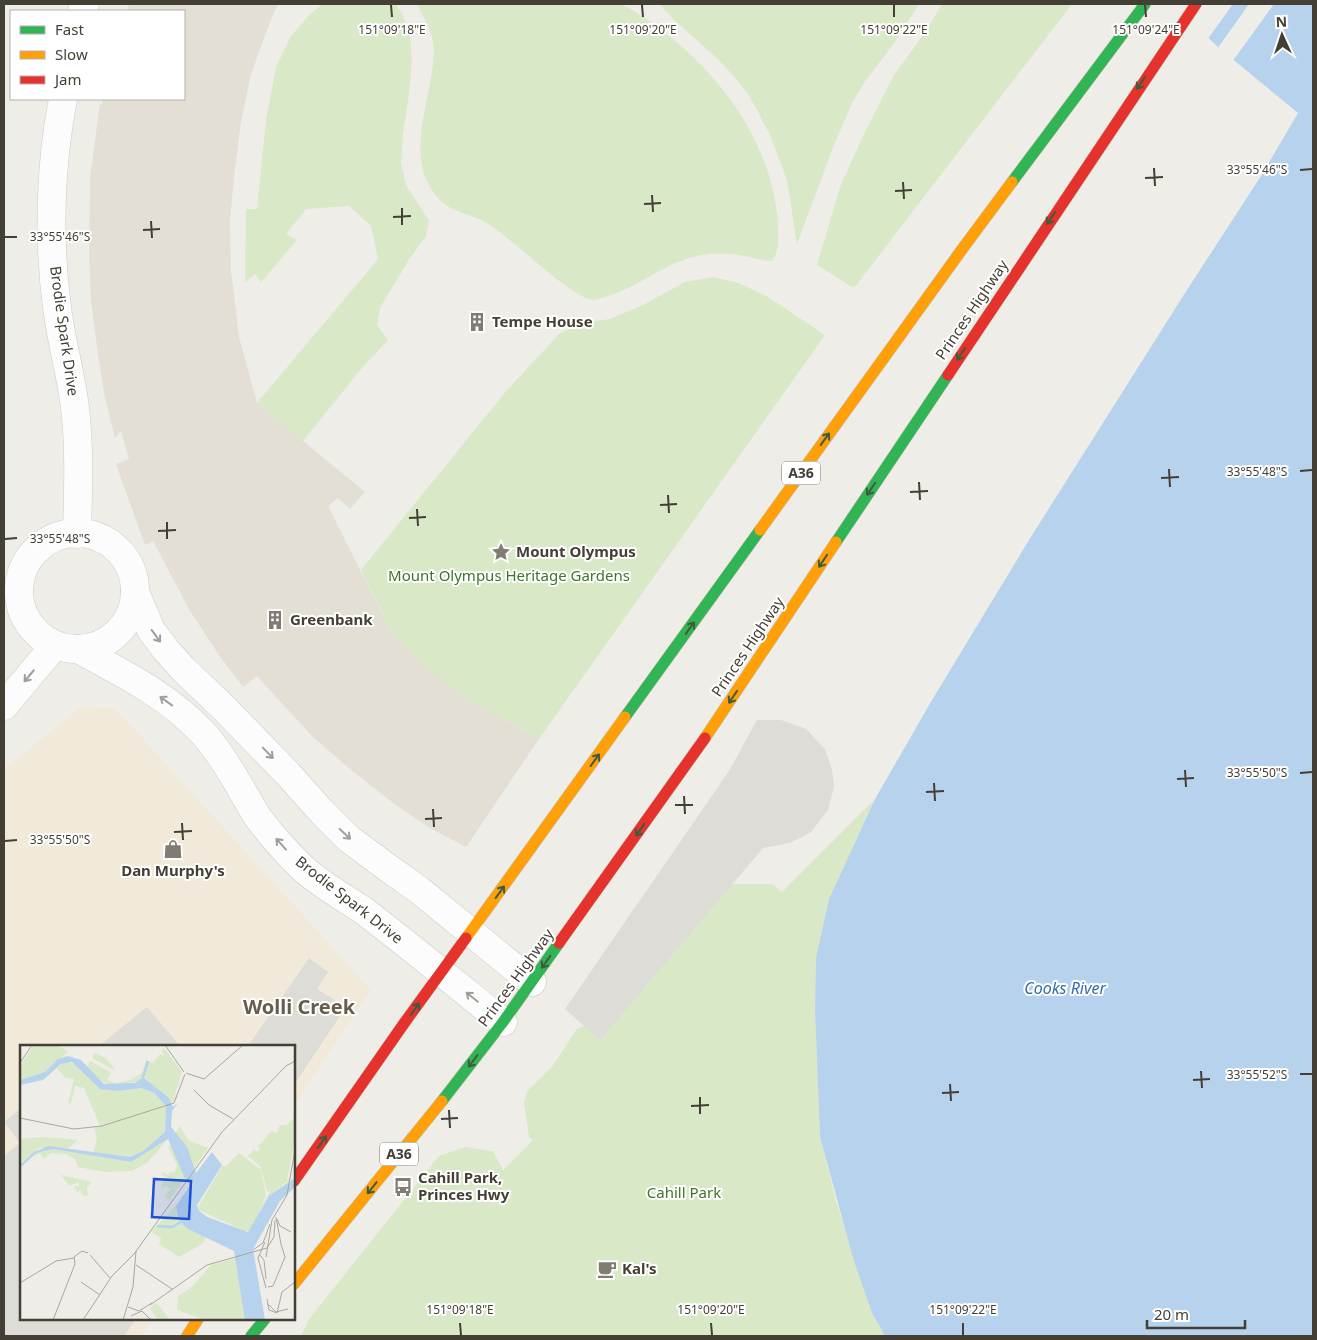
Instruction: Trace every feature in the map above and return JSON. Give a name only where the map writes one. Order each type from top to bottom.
[{"type":"highway","name":"A36","points":[[295,1181],[442,972],[963,248],[1145,4]]},
{"type":"highway","name":"Princes Highway","points":[[295,1283],[456,1084],[503,1022],[716,722],[1168,43],[1196,4]]},
{"type":"highway","points":[[187,1336],[197,1320]]},
{"type":"highway","points":[[251,1336],[265,1320]]},
{"type":"street","name":"Brodie Spark Drive","points":[[63,100],[55,153],[52,231],[53,275],[58,316],[75,407],[78,452],[77,534]]},
{"type":"street","points":[[135,592],[132,609],[124,625],[111,638],[96,646],[67,647],[38,635],[26,620],[19,602],[19,583],[14,566],[47,542],[61,536],[77,534],[92,536],[106,541],[118,551],[127,563],[133,577],[135,592],[151,630],[183,669],[224,708],[322,812],[350,838],[384,866],[419,890],[532,982]]},
{"type":"street","points":[[4,706],[67,647]]},
{"type":"street","name":"Brodie Spark Drive","points":[[67,647],[143,684],[176,708],[203,733],[225,762],[259,818],[279,843],[307,872],[362,910],[503,1022]]},
{"type":"shaded area","points":[[129,4],[278,4],[251,74],[241,122],[234,176],[230,222],[231,270],[239,337],[257,403],[365,492],[350,509],[338,498],[328,506],[391,631],[429,670],[471,701],[539,739],[466,847],[428,827],[393,803],[345,765],[311,735],[257,676],[243,687],[190,611],[153,541],[145,545],[116,464],[129,459],[121,431],[115,438],[104,393],[97,347],[91,300],[89,253],[90,178],[100,104],[102,104],[103,100],[185,100],[185,10],[127,10]]},
{"type":"shaded area","points":[[81,707],[115,708],[371,990],[295,1104],[295,1045],[20,1045],[20,1320],[152,1320],[142,1336],[4,1336],[4,769]]},
{"type":"shaded area","points":[[757,720],[781,720],[806,729],[825,749],[832,770],[834,787],[828,810],[811,832],[790,843],[763,848],[600,1040],[565,1009],[729,771]]},
{"type":"shaded area","points":[[309,958],[328,972],[317,989],[346,1007],[295,1084],[295,1045],[249,1045]]},
{"type":"shaded area","points":[[147,1007],[179,1045],[100,1045]]},
{"type":"shaded area","points":[[20,1109],[20,1143],[4,1122]]},
{"type":"shaded area","points":[[20,1143],[20,1320],[135,1320],[124,1336],[4,1336],[4,1156]]},
{"type":"green space","points":[[323,4],[396,4],[403,15],[410,36],[412,62],[401,163],[406,185],[429,221],[426,236],[408,261],[380,308],[377,325],[388,340],[361,369],[303,441],[257,403],[378,259],[371,226],[349,206],[306,209],[286,234],[297,240],[261,282],[255,274],[245,283],[246,209],[257,209],[266,120],[276,67],[291,36],[310,14]]},
{"type":"green space","points":[[417,4],[616,4],[623,5],[651,22],[683,47],[704,68],[740,114],[755,140],[766,167],[774,195],[778,225],[775,257],[772,261],[730,254],[697,256],[673,264],[628,288],[593,300],[576,293],[565,285],[492,226],[446,205],[432,190],[422,166],[421,134],[434,47],[430,31]]},
{"type":"green space","points":[[660,4],[919,4],[852,103],[832,150],[797,244],[787,180],[769,133],[750,97],[718,59],[674,20]]},
{"type":"green space","points":[[942,4],[1072,4],[854,288],[817,265],[840,187],[894,75],[926,31]]},
{"type":"green space","name":"Mount Olympus Heritage Gardens","points":[[713,277],[739,283],[768,297],[825,335],[539,739],[471,701],[428,670],[391,631],[361,570],[507,390],[560,333],[584,323],[610,319],[643,305],[685,282]]},
{"type":"green space","name":"Cahill Park","points":[[875,799],[829,899],[816,957],[815,1010],[820,1137],[836,1201],[872,1313],[885,1336],[301,1336],[310,1318],[439,1156],[465,1147],[493,1151],[503,1170],[533,1140],[529,1137],[524,1103],[527,1091],[552,1067],[576,1030],[613,1009],[729,884],[773,884],[782,892]]},
{"type":"water","name":"Cooks River","points":[[1160,4],[1313,4],[1313,1336],[885,1336],[872,1313],[853,1258],[820,1137],[815,1010],[816,957],[829,899],[875,799],[932,700],[1029,540],[1261,176],[1298,113],[1219,48],[1191,21]]},
{"type":"pier","points":[[1158,4],[1233,4],[1207,40],[1189,23]]},
{"type":"pier","points":[[1249,4],[1274,4],[1232,62],[1217,49]]},
{"type":"traffic: fast","points":[[1012,182],[1145,4]]},
{"type":"traffic: fast","points":[[836,542],[948,375]]},
{"type":"traffic: fast","points":[[625,717],[760,530]]},
{"type":"traffic: fast","points":[[442,1101],[503,1022],[559,943]]},
{"type":"traffic: fast","points":[[251,1336],[264,1320]]},
{"type":"traffic: slow","points":[[760,530],[1012,182]]},
{"type":"traffic: slow","points":[[705,738],[836,542]]},
{"type":"traffic: slow","points":[[466,938],[625,717]]},
{"type":"traffic: slow","points":[[295,1283],[442,1101]]},
{"type":"traffic: slow","points":[[187,1336],[197,1320]]},
{"type":"traffic: jam","points":[[948,375],[1196,4]]},
{"type":"traffic: jam","points":[[559,943],[705,738]]},
{"type":"traffic: jam","points":[[295,1180],[466,938]]},
{"type":"place","name":"Tempe House","points":[[477,322]]},
{"type":"place","name":"Mount Olympus","points":[[501,552]]},
{"type":"place","name":"Greenbank","points":[[275,620]]},
{"type":"place","name":"Dan Murphy's","points":[[173,849]]},
{"type":"place","name":"Cahill Park, Princes Hwy","points":[[403,1187]]},
{"type":"place","name":"Kal's","points":[[607,1269]]},
{"type":"district","name":"Wolli Creek","points":[[299,1007]]}]
